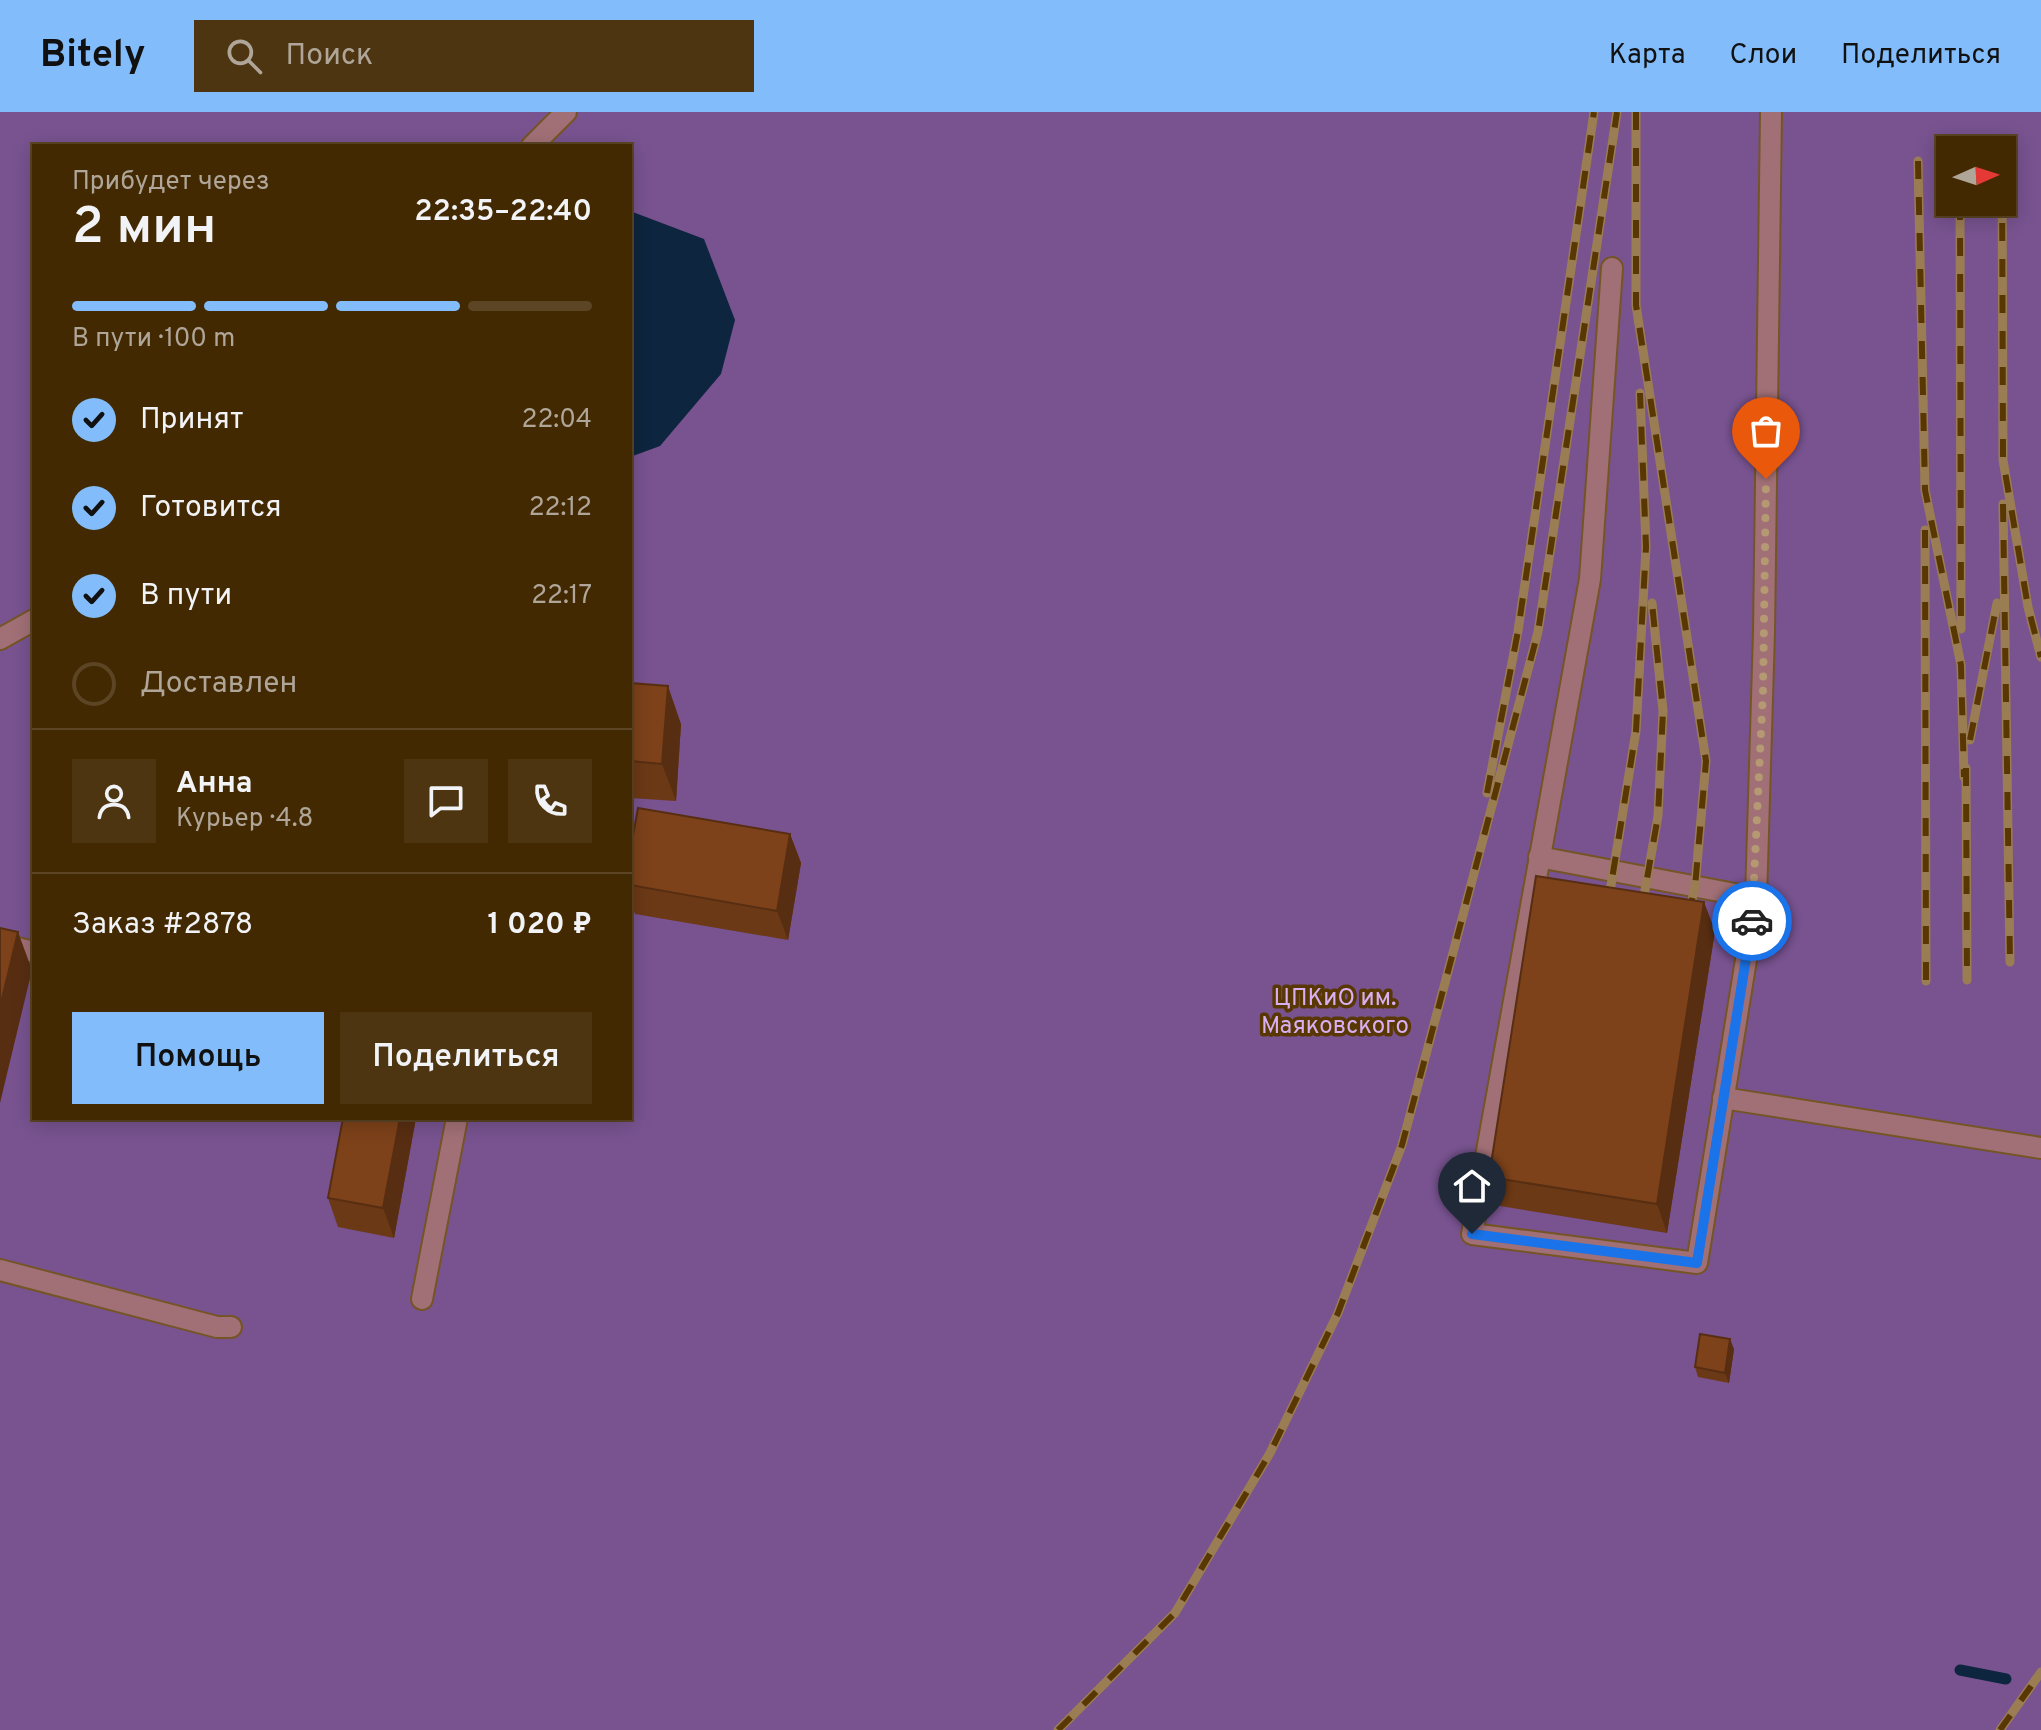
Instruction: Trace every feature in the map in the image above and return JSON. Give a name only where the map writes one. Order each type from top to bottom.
[{"type":"street","points":[[534,144],[566,112]]},
{"type":"street","points":[[1612,268],[1590,579],[1472,1234],[1697,1263],[1756,898],[1764,632],[1771,112]]},
{"type":"street","points":[[0,639],[32,621]]},
{"type":"street","points":[[1539,857],[1756,898]]},
{"type":"street","points":[[0,944],[32,952]]},
{"type":"street","points":[[1723,1098],[2041,1148]]},
{"type":"street","points":[[422,1299],[457,1120]]},
{"type":"street","points":[[0,1270],[217,1327],[231,1327]]},
{"type":"green space","name":"ЦПКиО им. Маяковского","points":[[0,112],[2041,112],[2041,1730],[0,1730]]},
{"type":"water","points":[[632,212],[704,239],[735,320],[721,374],[660,446],[632,456]]},
{"type":"building","points":[[632,683],[668,686],[662,764],[632,761]]},
{"type":"building","points":[[638,808],[790,834],[777,911],[632,885],[632,841]]},
{"type":"building","points":[[1536,876],[1704,902],[1657,1204],[1489,1177]]},
{"type":"building","points":[[0,928],[18,932],[0,1007]]},
{"type":"building","points":[[343,1120],[400,1120],[383,1208],[328,1198]]},
{"type":"building","points":[[1700,1334],[1730,1339],[1725,1373],[1695,1367]]},
{"type":"waterway","points":[[1960,1670],[2006,1679]]},
{"type":"railway","points":[[1487,793],[1518,631],[1594,112]]},
{"type":"railway","points":[[1058,1730],[1175,1613],[1270,1453],[1338,1313],[1402,1145],[1538,632],[1617,112]]},
{"type":"railway","points":[[1636,112],[1636,305],[1706,761],[1695,887],[1687,921]]},
{"type":"railway","points":[[1918,161],[1925,490],[1961,665],[1964,777]]},
{"type":"railway","points":[[1960,216],[1961,629]]},
{"type":"railway","points":[[2002,216],[2003,460],[2028,607],[2041,657]]},
{"type":"railway","points":[[1607,910],[1636,731],[1646,547],[1640,393]]},
{"type":"railway","points":[[2003,504],[2010,962]]},
{"type":"railway","points":[[1925,530],[1926,981]]},
{"type":"railway","points":[[1641,913],[1658,816],[1663,711],[1652,603]]},
{"type":"railway","points":[[1970,740],[1997,603]]},
{"type":"railway","points":[[1966,768],[1967,980]]},
{"type":"railway","points":[[2000,1730],[2041,1672]]},
{"type":"way so far","points":[[1752,921],[1756,898],[1763,691],[1766,479]]},
{"type":"route","points":[[1472,1234],[1697,1263],[1752,921]]}]
